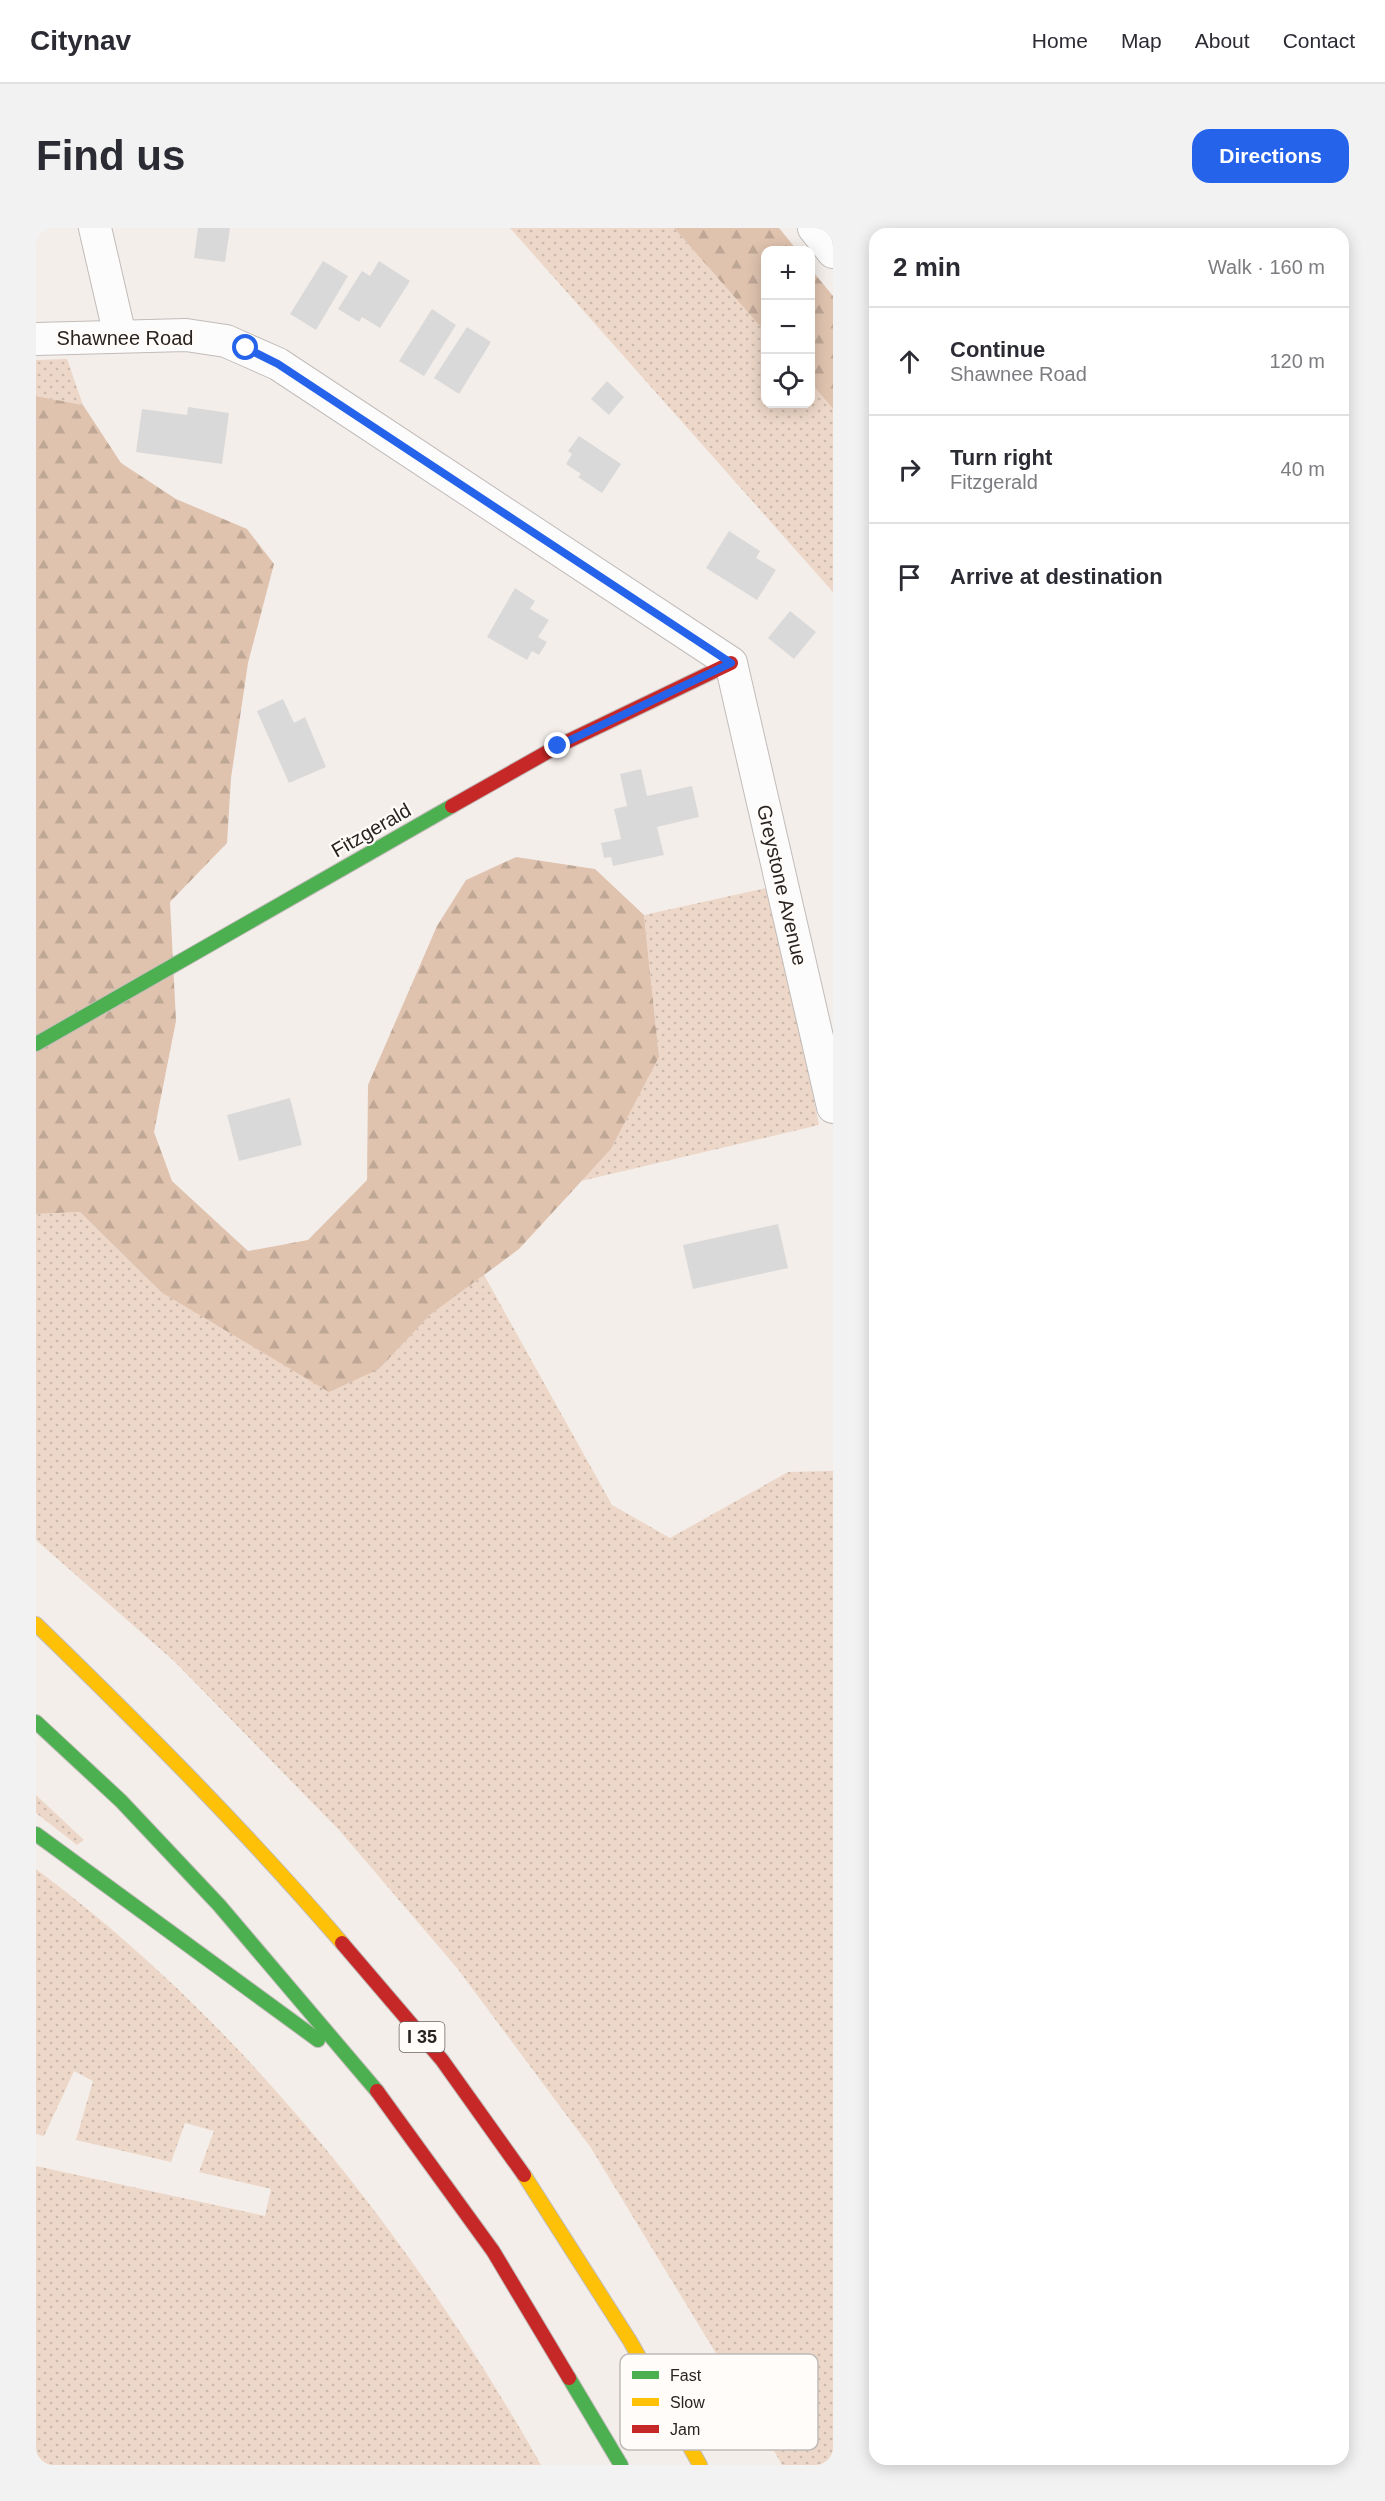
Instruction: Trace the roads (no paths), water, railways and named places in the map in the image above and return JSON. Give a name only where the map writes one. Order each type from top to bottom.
[{"type":"main road","name":"Fitzgerald","points":[[36,1044],[558,746],[731,663]]},
{"type":"main road","name":"I 35","points":[[36,1624],[169,1753],[302,1896],[442,2060],[534,2189],[637,2354]]},
{"type":"main road","points":[[36,1722],[121,1801],[211,1896],[366,2075],[493,2251],[621,2465]]},
{"type":"main road","points":[[36,1833],[366,2075]]},
{"type":"main road","name":"I 35","points":[[691,2450],[700,2465]]},
{"type":"street","points":[[95,228],[120,336]]},
{"type":"street","points":[[814,228],[833,252]]},
{"type":"street","name":"Shawnee Road","points":[[36,339],[186,335],[226,341],[278,364],[731,663]]},
{"type":"street","name":"Greystone Avenue","points":[[731,663],[833,1107]]}]
